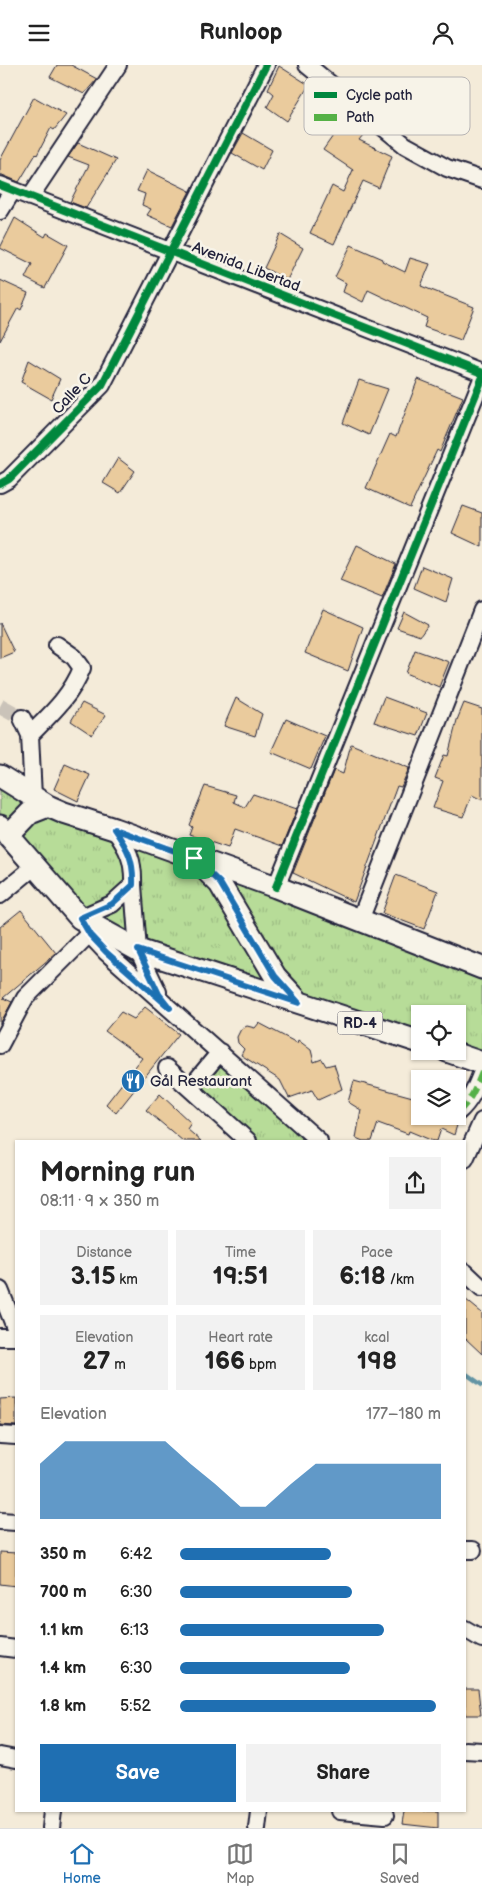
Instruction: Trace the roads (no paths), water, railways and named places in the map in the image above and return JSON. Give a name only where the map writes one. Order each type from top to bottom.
[{"type":"main road","points":[[0,776],[40,801],[276,887],[482,968]]},
{"type":"main road","points":[[3,835],[30,813],[40,801]]},
{"type":"main road","name":"RD-4","points":[[3,835],[35,866],[89,927],[138,950],[411,1039]]},
{"type":"main road","points":[[194,858],[220,883],[275,976],[299,1003]]},
{"type":"main road","points":[[466,1058],[482,1063]]},
{"type":"street","points":[[30,197],[118,65]]},
{"type":"street","name":"Calle C","points":[[0,484],[9,479],[102,385],[266,65]]},
{"type":"street","points":[[307,65],[322,77]]},
{"type":"street","points":[[393,135],[405,145],[447,168],[482,180]]},
{"type":"street","points":[[0,211],[6,187]]},
{"type":"street","name":"Avenida Libertad","points":[[6,187],[482,373]]},
{"type":"street","points":[[276,887],[482,379]]},
{"type":"street","points":[[360,920],[482,610]]},
{"type":"street","points":[[30,735],[60,705],[76,683],[82,668],[74,657],[57,645]]},
{"type":"street","points":[[22,718],[30,735],[40,801]]},
{"type":"street","points":[[114,829],[128,850],[134,869],[133,885],[138,950],[159,994],[170,1008]]},
{"type":"street","points":[[0,895],[35,866]]},
{"type":"street","points":[[0,1045],[25,997],[89,927],[133,885]]},
{"type":"street","points":[[89,927],[106,952],[318,1140]]},
{"type":"street","points":[[190,1088],[220,1052]]},
{"type":"street","points":[[168,1068],[247,1140]]},
{"type":"street","points":[[466,1104],[482,1072]]},
{"type":"street","points":[[466,1157],[482,1121]]},
{"type":"street","points":[[466,1273],[482,1287]]},
{"type":"street","points":[[0,1290],[15,1328]]},
{"type":"street","points":[[0,1337],[15,1337]]},
{"type":"street","points":[[0,1435],[15,1436]]},
{"type":"street","points":[[0,1521],[15,1522]]},
{"type":"street","points":[[466,1630],[482,1639]]},
{"type":"street","points":[[0,1647],[15,1649]]},
{"type":"street","points":[[466,1750],[482,1751]]},
{"type":"street","points":[[0,1756],[15,1759]]},
{"type":"street","points":[[51,1828],[53,1812]]},
{"type":"street","points":[[257,1828],[259,1812]]},
{"type":"street","points":[[346,1812],[384,1818]]},
{"type":"waterway","points":[[466,1374],[482,1385]]},
{"type":"tunnel","points":[[0,706],[22,718]]},
{"type":"place","name":"Gål Restaurant","points":[[133,1081]]}]
